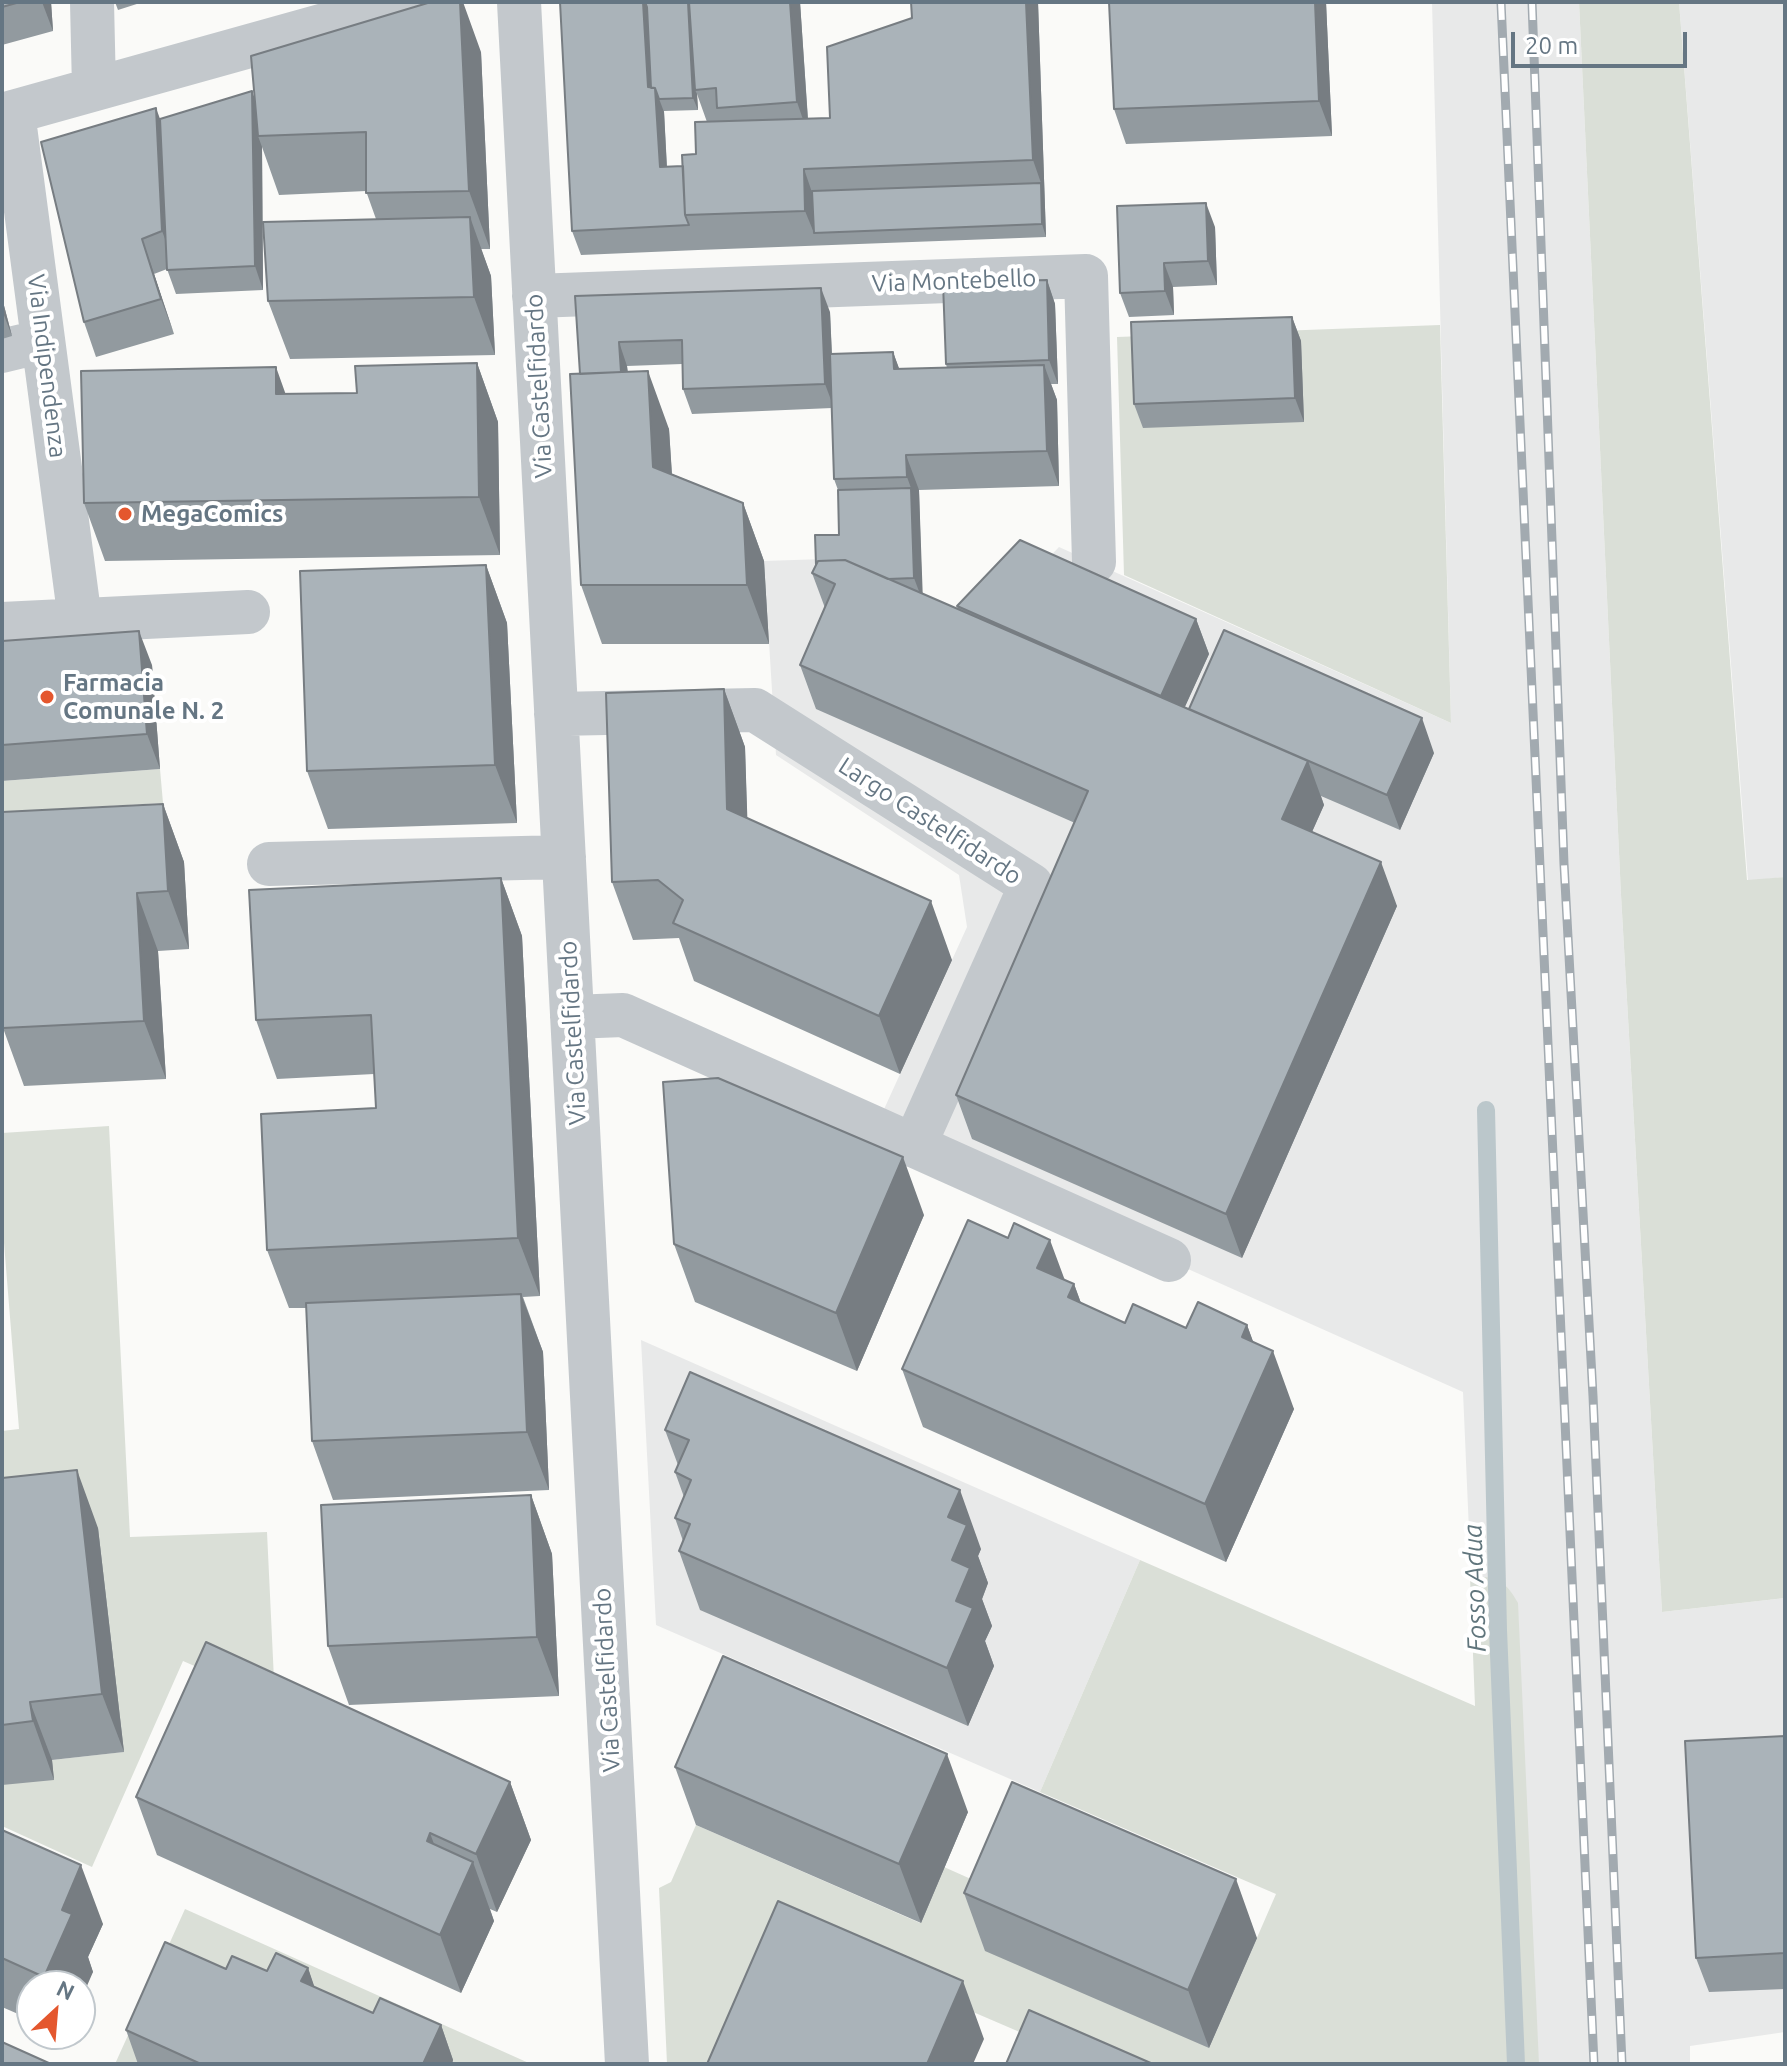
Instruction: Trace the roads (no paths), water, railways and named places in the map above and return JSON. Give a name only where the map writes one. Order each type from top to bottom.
[{"type":"street","points":[[92,2],[94,89]]},
{"type":"street","name":"Via Indipendenza","points":[[80,620],[52,408],[23,346],[8,113],[407,2]]},
{"type":"street","name":"Via Castelfidardo","points":[[519,2],[627,2064]]},
{"type":"street","name":"Via Montebello","points":[[534,296],[1086,276],[1094,562]]},
{"type":"street","points":[[52,408],[98,407]]},
{"type":"street","points":[[2,624],[248,612]]},
{"type":"street","name":"Largo Castelfidardo","points":[[556,714],[755,710],[1031,885],[914,1146]]},
{"type":"street","points":[[269,864],[564,857]]},
{"type":"street","points":[[572,1017],[623,1015],[1169,1260]]},
{"type":"waterway","name":"Fosso Adua","points":[[1486,1110],[1498,1630],[1516,2064]]},
{"type":"railway","points":[[1501,2],[1594,2064]]},
{"type":"railway","points":[[1532,2],[1564,864],[1593,1396],[1622,2064]]},
{"type":"place","name":"MegaComics","points":[[125,514]]},
{"type":"place","name":"Farmacia Comunale N. 2","points":[[47,697]]}]
